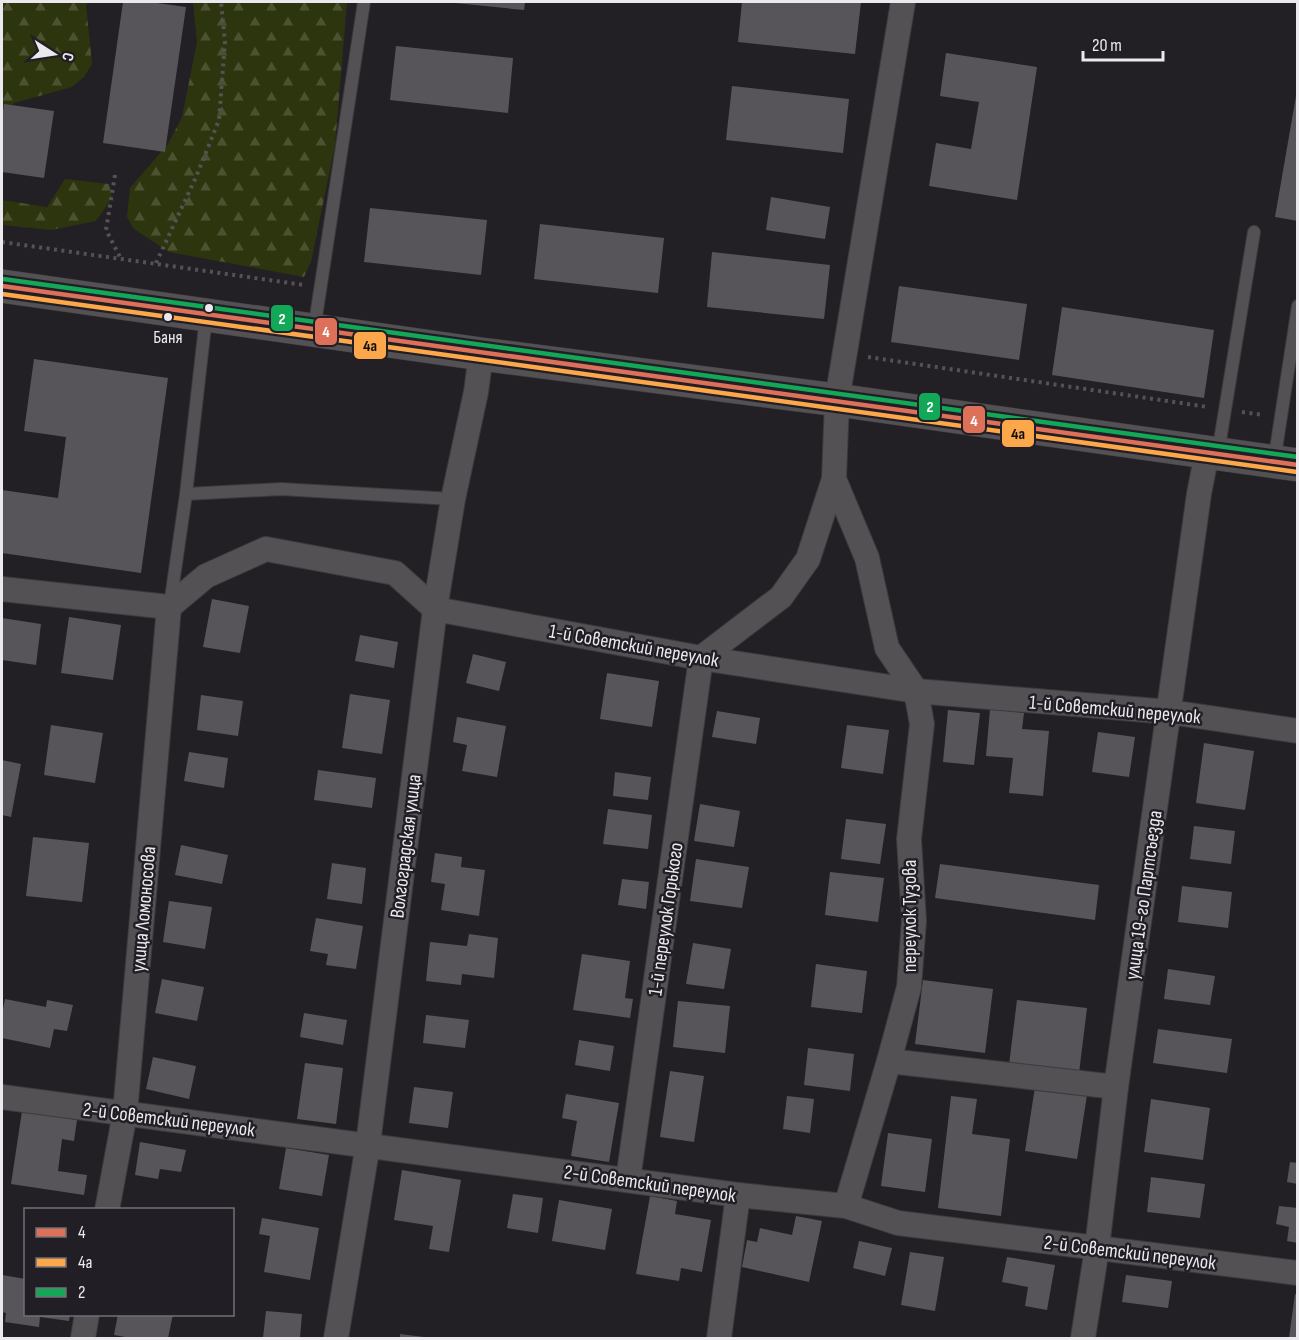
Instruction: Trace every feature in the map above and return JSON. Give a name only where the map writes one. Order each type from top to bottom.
[{"type":"street","points":[[701,658],[781,597],[808,559],[834,479],[837,400],[903,2]]},
{"type":"street","points":[[2,286],[1286,464]]},
{"type":"street","name":"Волгоградская улица","points":[[336,1338],[368,1144],[435,609],[453,499],[476,392],[481,354]]},
{"type":"street","name":"улица 19-го Партсъезда","points":[[1083,1338],[1199,494],[1213,454]]},
{"type":"street","points":[[834,479],[867,558],[887,648],[916,691]]},
{"type":"street","points":[[2,589],[169,607],[206,576],[267,549],[395,573],[435,609]]},
{"type":"street","name":"улица Ломоносова","points":[[107,1208],[125,1113],[169,607]]},
{"type":"street","name":"1-й Советский переулок","points":[[435,609],[701,658],[916,691],[1170,712],[1298,731]]},
{"type":"street","name":"1-й переулок Горького","points":[[628,1180],[701,658]]},
{"type":"street","name":"переулок Тузова","points":[[846,1206],[890,1061],[909,987],[913,932],[909,839],[922,724],[916,691]]},
{"type":"street","points":[[890,1061],[1116,1088]]},
{"type":"street","name":"2-й Советский переулок","points":[[2,1097],[738,1195],[846,1206],[898,1223],[1298,1273]]},
{"type":"street","points":[[719,1338],[738,1195]]},
{"type":"street","points":[[83,1338],[87,1316]]},
{"type":"lane","points":[[314,330],[364,2]]},
{"type":"lane","points":[[1213,454],[1226,409],[1254,232]]},
{"type":"lane","points":[[1286,464],[1281,417],[1298,306]]},
{"type":"lane","points":[[169,607],[186,495],[206,315]]},
{"type":"lane","points":[[186,495],[282,489],[453,499]]},
{"type":"path","points":[[156,263],[219,120],[225,42],[221,2]]},
{"type":"path","points":[[115,175],[106,230],[121,260]]},
{"type":"path","points":[[2,242],[320,288]]},
{"type":"path","points":[[869,357],[1281,417]]},
{"type":"green space","points":[[2,2],[88,2],[86,5],[92,64],[84,77],[72,87],[14,103],[2,115]]},
{"type":"green space","points":[[193,2],[347,2],[335,145],[311,262],[304,277],[169,252],[134,229],[127,217],[130,188],[168,144],[182,117],[197,42]]},
{"type":"green space","points":[[65,179],[109,184],[112,198],[96,221],[51,230],[2,225],[2,200],[47,207]]},
{"type":"building","points":[[123,2],[150,2],[186,7],[165,152],[103,143]]},
{"type":"building","points":[[455,2],[525,2],[524,10]]},
{"type":"building","points":[[742,2],[861,2],[855,54],[738,42]]},
{"type":"building","points":[[396,46],[513,58],[508,113],[390,100]]},
{"type":"building","points":[[946,53],[1037,67],[1017,200],[929,186],[936,143],[971,149],[979,102],[940,96]]},
{"type":"building","points":[[732,86],[849,99],[843,153],[726,140]]},
{"type":"building","points":[[1296,96],[1298,97],[1298,221],[1275,217]]},
{"type":"building","points":[[4,104],[54,111],[44,178],[2,172]]},
{"type":"building","points":[[771,197],[830,207],[825,239],[766,230]]},
{"type":"building","points":[[370,208],[487,220],[481,275],[364,262]]},
{"type":"building","points":[[540,224],[664,238],[658,293],[534,279]]},
{"type":"building","points":[[712,252],[830,265],[824,319],[707,307]]},
{"type":"building","points":[[899,286],[1027,304],[1019,360],[891,342]]},
{"type":"building","points":[[1062,307],[1214,330],[1204,398],[1052,375]]},
{"type":"building","name":"Баня","points":[[34,359],[168,378],[141,573],[2,553],[2,490],[58,498],[66,437],[24,431]]},
{"type":"building","points":[[212,599],[249,606],[240,653],[203,647]]},
{"type":"building","points":[[69,617],[121,625],[113,680],[61,673]]},
{"type":"building","points":[[2,618],[41,624],[36,665],[2,660]]},
{"type":"building","points":[[360,635],[398,642],[394,668],[355,661]]},
{"type":"building","points":[[473,654],[506,662],[499,691],[466,683]]},
{"type":"building","points":[[607,673],[659,681],[652,727],[600,719]]},
{"type":"building","points":[[350,694],[390,700],[382,754],[342,748]]},
{"type":"building","points":[[201,695],[243,701],[238,736],[197,730]]},
{"type":"building","points":[[990,709],[1024,713],[1022,729],[1049,731],[1043,796],[1009,793],[1013,758],[986,756]]},
{"type":"building","points":[[948,710],[980,713],[974,765],[943,762]]},
{"type":"building","points":[[717,711],[760,718],[756,744],[712,737]]},
{"type":"building","points":[[457,717],[506,726],[497,777],[462,771],[467,745],[453,742]]},
{"type":"building","points":[[51,725],[103,733],[95,783],[44,775]]},
{"type":"building","points":[[847,725],[889,730],[883,774],[841,768]]},
{"type":"building","points":[[1098,732],[1135,737],[1129,777],[1092,772]]},
{"type":"building","points":[[1204,743],[1254,751],[1245,810],[1196,803]]},
{"type":"building","points":[[189,752],[228,758],[224,788],[184,781]]},
{"type":"building","points":[[2,760],[21,764],[11,817],[2,815]]},
{"type":"building","points":[[318,770],[376,778],[372,808],[314,800]]},
{"type":"building","points":[[615,772],[651,777],[648,800],[613,796]]},
{"type":"building","points":[[700,804],[740,811],[734,847],[694,841]]},
{"type":"building","points":[[608,809],[652,815],[648,849],[603,844]]},
{"type":"building","points":[[846,819],[886,824],[880,864],[841,859]]},
{"type":"building","points":[[1194,826],[1235,831],[1231,864],[1190,859]]},
{"type":"building","points":[[33,837],[89,843],[82,902],[26,896]]},
{"type":"building","points":[[181,845],[228,855],[222,884],[175,875]]},
{"type":"building","points":[[435,853],[462,857],[461,867],[485,870],[479,916],[441,910],[445,884],[431,882]]},
{"type":"building","points":[[696,859],[749,867],[742,908],[690,901]]},
{"type":"building","points":[[332,863],[366,868],[362,904],[327,899]]},
{"type":"building","points":[[940,864],[1099,885],[1095,920],[935,898]]},
{"type":"building","points":[[830,872],[884,878],[878,922],[825,915]]},
{"type":"building","points":[[622,879],[649,882],[646,909],[618,905]]},
{"type":"building","points":[[1182,886],[1232,892],[1228,928],[1178,922]]},
{"type":"building","points":[[169,901],[212,907],[205,949],[163,942]]},
{"type":"building","points":[[316,918],[363,926],[356,969],[326,965],[328,954],[310,951]]},
{"type":"building","points":[[469,934],[498,938],[494,978],[462,974],[461,985],[426,981],[430,942],[467,946]]},
{"type":"building","points":[[693,943],[731,949],[724,989],[686,984]]},
{"type":"building","points":[[582,954],[630,961],[625,998],[633,999],[630,1018],[573,1010]]},
{"type":"building","points":[[816,964],[867,971],[862,1013],[811,1007]]},
{"type":"building","points":[[1168,969],[1215,976],[1210,1005],[1164,999]]},
{"type":"building","points":[[162,979],[204,987],[197,1021],[155,1013]]},
{"type":"building","points":[[923,980],[993,989],[985,1053],[915,1044]]},
{"type":"building","points":[[5,999],[46,1007],[47,1000],[73,1005],[67,1031],[54,1029],[50,1048],[2,1038],[2,1014]]},
{"type":"building","points":[[1017,1000],[1087,1008],[1079,1073],[1009,1065]]},
{"type":"building","points":[[678,1001],[730,1006],[725,1053],[673,1047]]},
{"type":"building","points":[[304,1013],[347,1020],[343,1045],[300,1037]]},
{"type":"building","points":[[426,1015],[469,1020],[465,1048],[423,1043]]},
{"type":"building","points":[[1158,1029],[1232,1039],[1227,1073],[1153,1063]]},
{"type":"building","points":[[579,1040],[614,1046],[610,1071],[575,1065]]},
{"type":"building","points":[[808,1048],[854,1054],[850,1091],[804,1085]]},
{"type":"building","points":[[153,1057],[196,1066],[189,1099],[146,1089]]},
{"type":"building","points":[[305,1063],[343,1068],[336,1124],[297,1119]]},
{"type":"building","points":[[670,1071],[704,1076],[694,1142],[660,1137]]},
{"type":"building","points":[[414,1087],[453,1092],[448,1128],[409,1123]]},
{"type":"building","points":[[1035,1087],[1087,1095],[1077,1159],[1025,1151]]},
{"type":"building","points":[[566,1094],[619,1103],[609,1162],[571,1156],[577,1121],[562,1118]]},
{"type":"building","points":[[787,1096],[814,1099],[810,1133],[783,1129]]},
{"type":"building","points":[[951,1096],[977,1099],[972,1134],[1010,1139],[1001,1216],[938,1208]]},
{"type":"building","points":[[1151,1099],[1210,1108],[1203,1160],[1144,1152]]},
{"type":"building","points":[[22,1111],[77,1120],[74,1141],[62,1139],[58,1171],[87,1175],[84,1195],[11,1184]]},
{"type":"building","points":[[888,1133],[932,1139],[925,1192],[881,1186]]},
{"type":"building","points":[[140,1142],[186,1150],[181,1172],[160,1169],[158,1179],[135,1175]]},
{"type":"building","points":[[286,1148],[329,1155],[322,1196],[279,1189]]},
{"type":"building","points":[[1290,1162],[1298,1163],[1298,1184],[1287,1182]]},
{"type":"building","points":[[402,1170],[461,1180],[449,1252],[429,1249],[433,1226],[394,1220]]},
{"type":"building","points":[[1151,1177],[1205,1184],[1200,1218],[1147,1212]]},
{"type":"building","points":[[513,1194],[543,1198],[538,1233],[507,1228]]},
{"type":"building","points":[[650,1196],[677,1201],[675,1214],[711,1220],[702,1272],[681,1268],[679,1281],[636,1274]]},
{"type":"building","points":[[559,1200],[612,1209],[605,1250],[552,1241]]},
{"type":"building","points":[[1279,1206],[1298,1208],[1298,1243],[1287,1241],[1289,1227],[1276,1224]]},
{"type":"building","points":[[796,1216],[822,1221],[809,1282],[742,1267],[747,1240],[757,1242],[760,1228],[792,1235]]},
{"type":"building","points":[[262,1218],[319,1228],[310,1280],[264,1272],[270,1236],[259,1234]]},
{"type":"building","points":[[859,1241],[892,1248],[885,1276],[853,1268]]},
{"type":"building","points":[[910,1252],[944,1257],[935,1311],[901,1305]]},
{"type":"building","points":[[1007,1257],[1055,1265],[1047,1310],[1025,1306],[1028,1287],[1002,1282]]},
{"type":"building","points":[[2,1275],[24,1279],[24,1316],[70,1316],[69,1321],[40,1317],[39,1327],[5,1322],[6,1313],[2,1312]]},
{"type":"building","points":[[1126,1275],[1172,1281],[1168,1308],[1122,1302]]},
{"type":"building","points":[[1295,1294],[1298,1295],[1298,1338],[1289,1338]]},
{"type":"building","points":[[266,1311],[302,1314],[300,1338],[263,1338]]},
{"type":"building","points":[[118,1316],[173,1316],[168,1338],[131,1338],[114,1335]]},
{"type":"building","points":[[400,1334],[424,1337],[424,1338],[400,1338]]},
{"type":"transit line","name":"2","points":[[3,279],[1298,457]]},
{"type":"transit line","name":"4","points":[[2,286],[1298,465]]},
{"type":"transit line","name":"4а","points":[[2,294],[1297,472]]},
{"type":"place","name":"Баня","points":[[168,317]]}]
